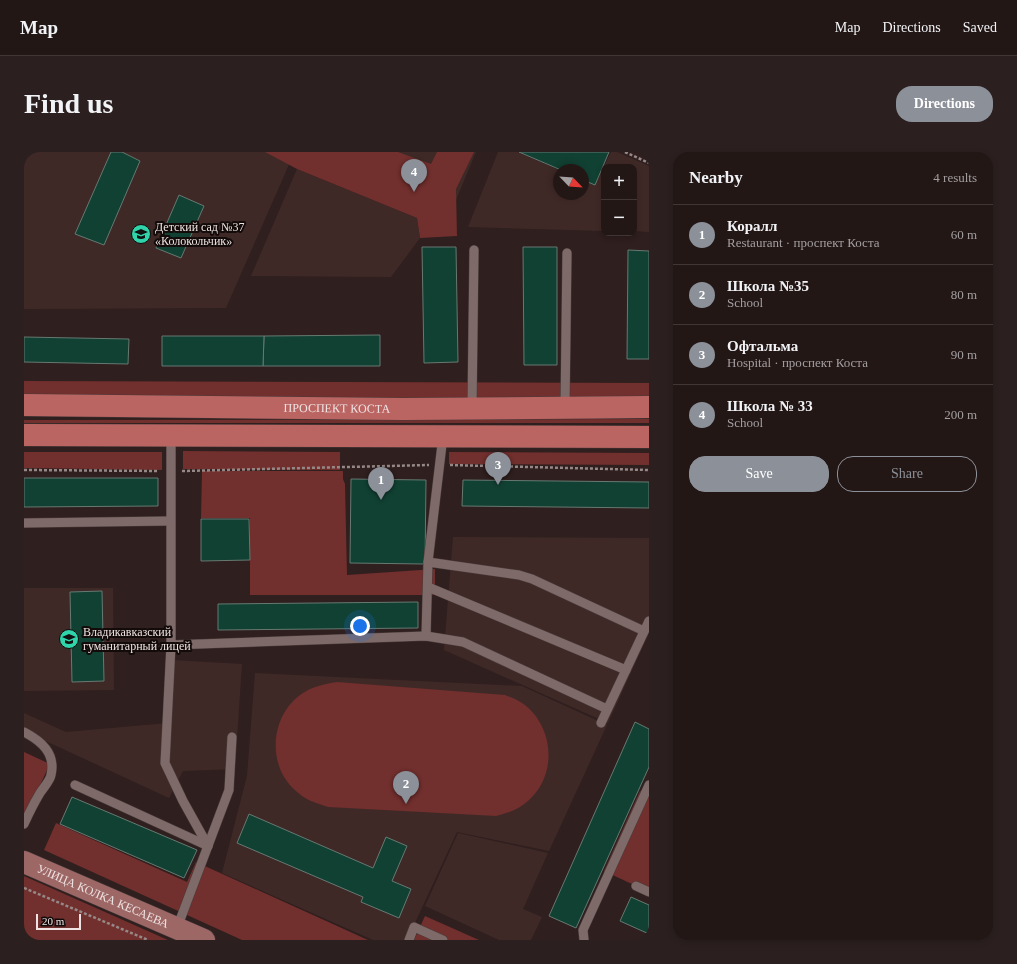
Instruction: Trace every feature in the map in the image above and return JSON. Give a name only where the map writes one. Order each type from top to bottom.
[{"type":"main road","name":"ПРОСПЕКТ КОСТА","points":[[24,405],[387,409],[649,407]]},
{"type":"main road","points":[[24,434],[649,437]]},
{"type":"street","name":"УЛИЦА КОЛКА КЕСАЕВА","points":[[24,862],[204,940]]},
{"type":"lane","points":[[472,409],[474,250]]},
{"type":"lane","points":[[565,408],[567,253]]},
{"type":"lane","points":[[171,434],[171,645],[165,763],[183,801],[208,846]]},
{"type":"lane","points":[[426,636],[428,562],[441,464],[443,436]]},
{"type":"lane","points":[[24,523],[170,521]]},
{"type":"lane","points":[[428,562],[519,575],[532,579],[644,631]]},
{"type":"lane","points":[[428,587],[626,670]]},
{"type":"lane","points":[[601,723],[649,621]]},
{"type":"lane","points":[[171,645],[426,636],[463,642],[607,709]]},
{"type":"lane","points":[[24,732],[36,738],[45,746],[51,760],[51,776],[24,824]]},
{"type":"lane","points":[[177,928],[229,790],[232,737]]},
{"type":"lane","points":[[75,785],[208,846]]},
{"type":"lane","points":[[584,940],[583,930],[649,785]]},
{"type":"lane","points":[[636,886],[649,892]]},
{"type":"lane","points":[[409,940],[414,928],[443,940]]},
{"type":"path","points":[[625,152],[649,163]]},
{"type":"path","points":[[24,470],[171,471],[441,464],[649,470]]},
{"type":"path","points":[[24,888],[148,940]]},
{"type":"shaded area","name":"Детский сад №37 «Колокольчик»","points":[[24,152],[476,152],[446,224],[291,160],[226,308],[24,309]]},
{"type":"shaded area","points":[[265,152],[398,152],[431,164],[437,152],[474,152],[456,189],[457,236],[420,238],[417,218],[297,169]]},
{"type":"shaded area","points":[[498,152],[518,152],[553,167],[553,200],[589,200],[589,182],[595,185],[601,173],[601,231],[468,227]]},
{"type":"shaded area","points":[[611,152],[617,152],[649,166],[649,232],[637,231],[637,164],[605,164]]},
{"type":"shaded area","points":[[297,169],[417,218],[420,238],[391,277],[251,276]]},
{"type":"shaded area","points":[[24,381],[649,383],[649,403],[24,403]]},
{"type":"shaded area","points":[[649,419],[649,423],[24,423],[24,420]]},
{"type":"shaded area","points":[[183,451],[340,452],[340,470],[183,469]]},
{"type":"shaded area","points":[[24,452],[162,452],[162,470],[24,468]]},
{"type":"shaded area","points":[[449,452],[649,453],[649,465],[449,464]]},
{"type":"shaded area","points":[[202,471],[343,471],[343,479],[345,484],[347,575],[435,569],[435,595],[250,595],[250,518],[201,518]]},
{"type":"shaded area","points":[[453,537],[649,538],[649,633],[608,723],[444,650]]},
{"type":"shaded area","name":"Владикавказский гуманитарный лицей","points":[[24,588],[113,588],[114,690],[24,691]]},
{"type":"shaded area","points":[[171,660],[242,664],[235,769],[183,771],[169,798],[24,731],[24,713],[66,732],[168,723]]},
{"type":"shaded area","points":[[255,673],[522,686],[607,725],[549,851],[457,832],[407,940],[373,940],[222,873],[247,776]]},
{"type":"shaded area","points":[[337,682],[505,695],[516,699],[533,712],[541,724],[546,737],[548,764],[545,777],[538,789],[522,806],[505,814],[496,816],[328,807],[311,801],[296,791],[286,780],[280,768],[276,755],[278,727],[292,702],[303,693],[315,687]]},
{"type":"shaded area","points":[[24,752],[50,764],[24,819]]},
{"type":"shaded area","points":[[640,791],[649,794],[649,892],[604,871]]},
{"type":"shaded area","points":[[56,823],[187,882],[196,862],[368,940],[242,940],[44,850]]},
{"type":"shaded area","points":[[458,833],[548,853],[523,909],[542,917],[531,940],[499,940],[425,906]]},
{"type":"shaded area","points":[[24,876],[168,940],[24,940]]},
{"type":"shaded area","points":[[425,916],[479,940],[414,940]]},
{"type":"building","points":[[111,152],[122,152],[140,161],[104,245],[75,234]]},
{"type":"building","points":[[519,152],[609,152],[604,164],[601,164],[601,171],[595,185],[589,182],[589,164],[553,164],[553,167]]},
{"type":"building","points":[[179,195],[204,206],[181,258],[156,248]]},
{"type":"building","points":[[422,247],[456,247],[458,362],[424,363]]},
{"type":"building","points":[[523,247],[557,247],[557,365],[524,365]]},
{"type":"building","points":[[628,250],[649,251],[649,359],[627,359]]},
{"type":"building","points":[[380,335],[380,366],[263,366],[264,336]]},
{"type":"building","points":[[162,336],[264,336],[263,366],[162,366]]},
{"type":"building","points":[[24,337],[129,339],[128,364],[24,362]]},
{"type":"building","points":[[24,478],[158,478],[158,506],[24,507]]},
{"type":"building","points":[[351,479],[426,480],[425,564],[350,563]]},
{"type":"building","points":[[463,480],[649,482],[649,508],[462,506]]},
{"type":"building","points":[[201,519],[249,519],[250,560],[201,561]]},
{"type":"building","points":[[102,591],[104,681],[72,682],[70,592]]},
{"type":"building","points":[[418,602],[418,628],[218,630],[218,604]]},
{"type":"building","points":[[635,722],[649,729],[649,767],[576,928],[549,916]]},
{"type":"building","points":[[72,797],[197,850],[184,878],[60,824]]},
{"type":"building","points":[[249,814],[373,868],[386,837],[407,846],[392,881],[411,889],[399,918],[361,902],[363,897],[237,843]]},
{"type":"building","points":[[631,897],[649,905],[649,934],[620,921]]},
{"type":"place","name":"Школа № 33","points":[[414,192]]},
{"type":"place","name":"Детский сад №37 «Колокольчик»","points":[[141,234]]},
{"type":"place","name":"Офтальма","points":[[498,485]]},
{"type":"place","name":"Коралл","points":[[381,500]]},
{"type":"place","name":"Владикавказский гуманитарный лицей","points":[[69,639]]},
{"type":"place","name":"Школа №35","points":[[406,804]]}]
